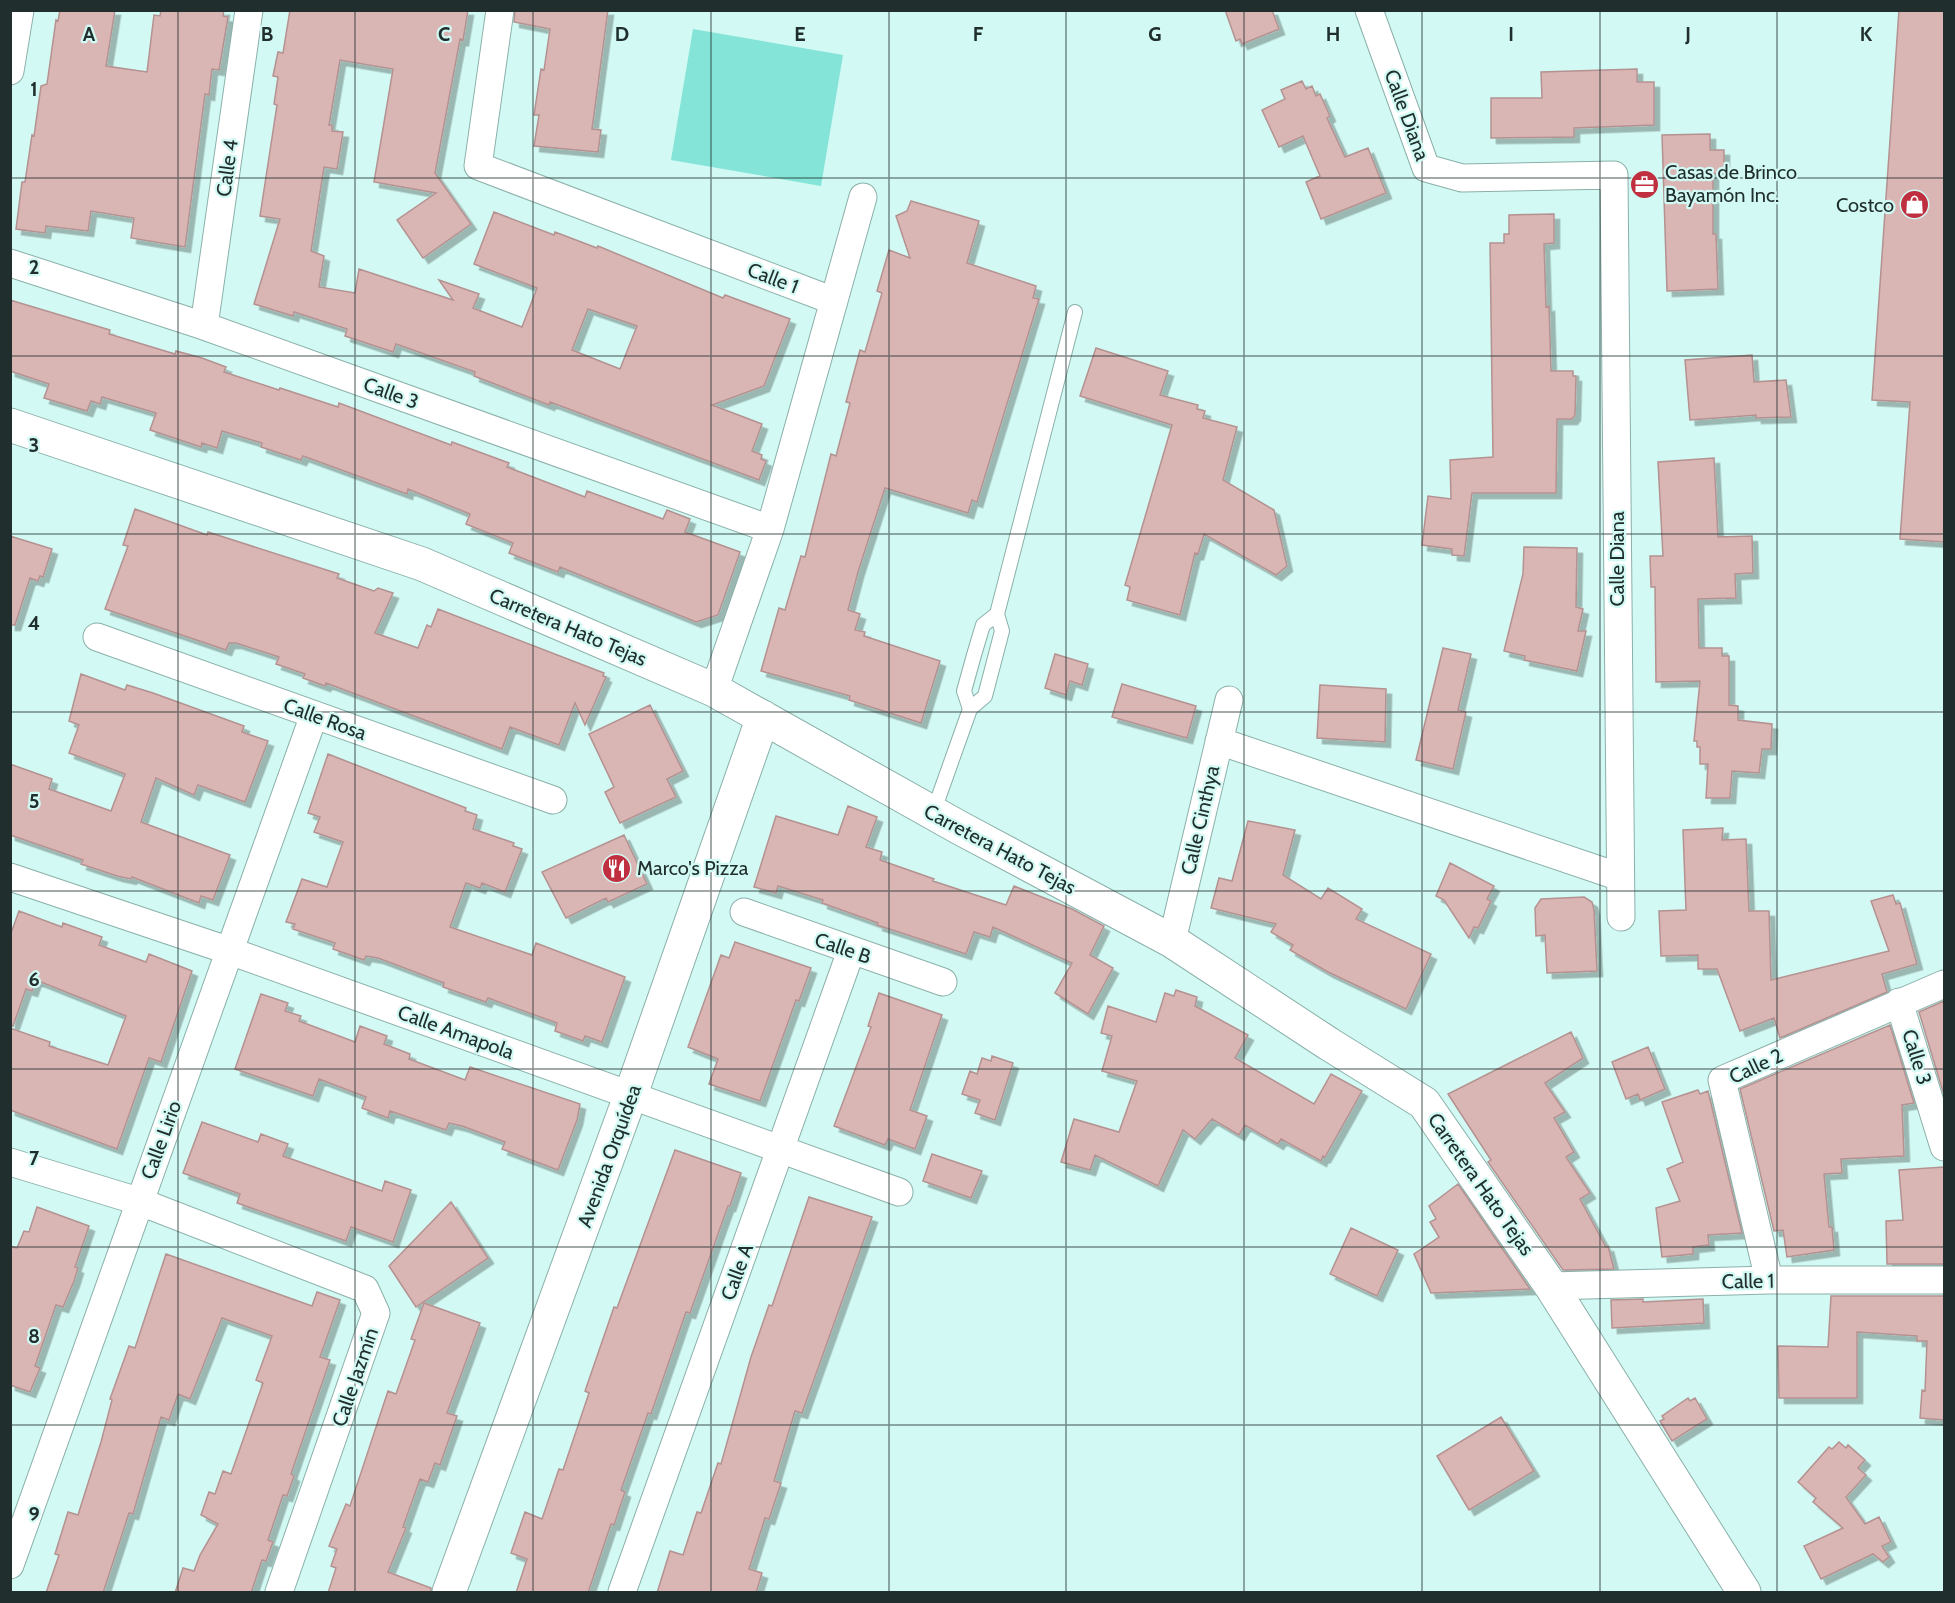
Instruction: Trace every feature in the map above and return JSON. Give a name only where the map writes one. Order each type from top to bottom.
[{"type":"street","points":[[10,71],[20,10]]},
{"type":"street","name":"Calle 4","points":[[204,326],[249,10]]},
{"type":"street","name":"Calle 1","points":[[501,10],[478,166],[834,302]]},
{"type":"street","name":"Calle Diana","points":[[1369,10],[1426,168],[1462,178],[1614,175],[1620,877]]},
{"type":"street","points":[[714,690],[770,529],[863,197]]},
{"type":"street","name":"Calle 3","points":[[10,262],[204,326],[770,529]]},
{"type":"street","name":"Carretera Hato Tejas","points":[[10,425],[422,564],[714,690],[933,813],[1172,941],[1424,1103],[1551,1286],[1744,1593]]},
{"type":"street","name":"Calle Rosa","points":[[97,637],[553,800]]},
{"type":"street","name":"Calle Cinthya","points":[[1172,941],[1229,700]]},
{"type":"street","name":"Calle Lirio","points":[[10,1565],[138,1201],[314,715]]},
{"type":"street","name":"Avenida Orquídea","points":[[449,1593],[631,1094],[763,717]]},
{"type":"street","points":[[1219,741],[1620,877],[1621,917]]},
{"type":"street","name":"Calle Amapola","points":[[10,877],[230,951],[899,1192]]},
{"type":"street","name":"Calle B","points":[[744,912],[943,982]]},
{"type":"street","name":"Calle A","points":[[622,1593],[851,951]]},
{"type":"street","name":"Calle 2","points":[[1769,1280],[1722,1080],[1944,984]]},
{"type":"street","name":"Calle 3","points":[[1899,1002],[1944,1147]]},
{"type":"street","name":"Calle Jazmín","points":[[10,1162],[138,1201],[365,1289],[376,1313],[279,1593]]},
{"type":"street","name":"Calle 1","points":[[1551,1286],[1769,1280],[1944,1280]]},
{"type":"lane","points":[[933,813],[970,710],[985,696],[1002,631],[997,614],[1075,312]]},
{"type":"lane","points":[[970,710],[964,691],[974,655],[983,625],[997,614]]},
{"type":"green space","points":[[693,29],[843,55],[821,186],[671,160]]},
{"type":"building","points":[[60,10],[115,10],[106,66],[147,72],[154,15],[160,16],[161,10],[224,10],[223,16],[228,17],[219,70],[212,69],[209,95],[205,94],[185,247],[131,238],[134,218],[91,211],[88,231],[46,226],[45,233],[16,229],[22,182],[25,182],[41,86],[47,84],[56,20],[58,21]]},
{"type":"building","points":[[290,10],[468,10],[463,40],[460,39],[435,173],[471,224],[423,258],[397,220],[436,193],[374,182],[393,69],[340,60],[329,125],[332,125],[332,131],[343,132],[337,169],[324,167],[311,251],[324,256],[319,287],[355,293],[359,269],[453,300],[439,280],[479,294],[473,308],[522,327],[537,288],[474,264],[494,212],[554,235],[555,232],[597,248],[598,246],[723,298],[725,295],[790,319],[764,386],[712,405],[762,424],[752,451],[762,455],[761,459],[766,461],[759,480],[550,402],[549,405],[474,376],[475,372],[396,344],[393,352],[345,336],[347,329],[294,312],[293,316],[254,304],[280,219],[260,216],[277,105],[274,104],[278,77],[273,76],[278,52],[283,53]],"holes":[[[588,309],[637,326],[620,369],[572,350]]]},
{"type":"building","points":[[515,10],[608,10],[592,129],[601,130],[598,152],[534,146],[539,115],[534,115],[550,29],[514,22]]},
{"type":"building","points":[[1225,10],[1272,10],[1279,29],[1242,44],[1240,39],[1236,41]]},
{"type":"building","name":"Costco","points":[[1899,10],[1944,10],[1944,542],[1900,539],[1910,402],[1872,400]]},
{"type":"building","points":[[1637,69],[1637,82],[1654,82],[1654,125],[1574,128],[1574,137],[1491,138],[1491,98],[1542,98],[1541,72]]},
{"type":"building","points":[[1302,81],[1306,89],[1312,86],[1316,96],[1320,94],[1330,116],[1327,118],[1345,157],[1368,148],[1386,193],[1321,219],[1306,182],[1320,176],[1303,136],[1279,147],[1262,110],[1285,99],[1281,90]]},
{"type":"building","points":[[1710,134],[1710,150],[1724,150],[1724,173],[1713,174],[1713,234],[1716,234],[1718,289],[1667,291],[1662,135]]},
{"type":"building","points":[[911,201],[979,221],[967,263],[1036,286],[1033,298],[1039,299],[977,502],[972,500],[968,513],[885,488],[858,572],[848,610],[860,614],[855,630],[865,632],[864,636],[940,661],[921,723],[849,700],[850,696],[761,671],[779,608],[785,610],[801,556],[805,557],[831,454],[836,456],[850,403],[846,402],[860,350],[865,352],[882,293],[877,291],[889,250],[910,258],[896,216],[907,211]]},
{"type":"building","points":[[1554,214],[1554,243],[1544,244],[1551,371],[1573,371],[1573,376],[1576,376],[1575,415],[1572,419],[1557,419],[1556,493],[1472,493],[1464,556],[1452,555],[1452,549],[1422,545],[1428,496],[1451,499],[1450,460],[1493,457],[1490,243],[1504,243],[1504,234],[1509,234],[1509,215]]},
{"type":"building","points":[[10,300],[110,330],[109,334],[175,354],[176,351],[202,358],[226,367],[224,372],[279,390],[280,388],[338,407],[339,403],[451,445],[452,442],[509,463],[507,467],[585,497],[587,491],[663,519],[667,510],[690,519],[685,532],[740,552],[718,615],[696,622],[560,567],[558,572],[509,553],[513,543],[466,524],[470,514],[408,489],[407,494],[303,456],[301,460],[261,447],[262,443],[222,431],[217,448],[202,443],[201,447],[150,430],[156,413],[102,397],[100,404],[91,401],[87,411],[44,398],[49,384],[10,371]]},
{"type":"building","points":[[1096,348],[1168,371],[1160,395],[1198,405],[1197,409],[1205,411],[1203,418],[1237,427],[1223,480],[1274,510],[1287,566],[1276,575],[1204,534],[1198,554],[1195,553],[1180,615],[1127,600],[1130,587],[1125,585],[1172,425],[1080,396]]},
{"type":"building","points":[[1752,355],[1754,382],[1786,380],[1791,417],[1756,418],[1756,415],[1690,420],[1685,360]]},
{"type":"building","points":[[1714,458],[1718,537],[1752,536],[1753,573],[1735,574],[1736,598],[1698,599],[1699,648],[1722,648],[1722,656],[1729,656],[1729,705],[1738,706],[1738,720],[1772,724],[1771,749],[1762,749],[1759,773],[1732,771],[1730,798],[1706,798],[1708,764],[1700,764],[1700,747],[1697,747],[1697,741],[1694,741],[1700,681],[1656,682],[1655,587],[1651,587],[1650,556],[1663,556],[1658,462]]},
{"type":"building","points":[[135,509],[207,535],[208,532],[339,574],[337,578],[374,591],[378,588],[393,593],[375,633],[418,648],[427,625],[431,627],[438,609],[604,673],[603,676],[606,677],[585,725],[575,703],[559,745],[510,727],[502,749],[326,683],[325,686],[303,678],[305,674],[276,664],[279,657],[236,643],[229,643],[226,650],[105,609],[128,546],[123,545]]},
{"type":"building","points":[[10,536],[52,549],[43,577],[40,576],[38,581],[30,578],[15,625],[10,625]]},
{"type":"building","points":[[1524,547],[1577,548],[1576,607],[1583,609],[1578,631],[1586,631],[1577,671],[1524,660],[1525,656],[1504,651],[1523,574]]},
{"type":"building","points":[[1443,648],[1471,654],[1458,710],[1466,712],[1453,769],[1416,760]]},
{"type":"building","points":[[1055,654],[1088,664],[1082,685],[1070,681],[1066,695],[1045,688]]},
{"type":"building","points":[[81,674],[125,690],[127,685],[153,693],[244,726],[242,732],[268,741],[245,802],[198,785],[194,795],[156,778],[141,822],[230,855],[213,900],[201,896],[199,903],[132,877],[131,879],[117,876],[81,864],[83,860],[10,835],[10,764],[52,779],[49,789],[111,811],[125,774],[69,753],[79,725],[69,721]]},
{"type":"building","points":[[1122,684],[1196,706],[1187,738],[1112,717]]},
{"type":"building","points":[[1320,685],[1386,689],[1385,742],[1317,738]]},
{"type":"building","points":[[650,705],[683,771],[667,779],[676,797],[620,823],[605,792],[614,787],[589,734]]},
{"type":"building","points":[[328,754],[466,808],[465,811],[477,815],[473,829],[514,843],[513,846],[522,849],[505,892],[482,883],[480,888],[466,883],[450,927],[532,955],[536,943],[625,977],[602,1042],[585,1036],[583,1041],[555,1031],[557,1023],[488,998],[486,1002],[443,987],[444,983],[378,958],[366,956],[364,960],[333,949],[335,943],[293,929],[295,924],[286,922],[302,879],[327,887],[343,842],[314,832],[320,817],[308,813]]},
{"type":"building","points":[[848,806],[877,817],[866,847],[882,852],[880,860],[934,879],[933,881],[1006,905],[1014,886],[1072,909],[1104,926],[1090,955],[1113,968],[1088,1014],[1055,993],[1072,963],[993,927],[990,937],[974,932],[966,954],[877,925],[878,923],[822,903],[823,900],[778,886],[776,893],[754,887],[776,816],[838,835]]},
{"type":"building","points":[[1248,821],[1295,830],[1283,875],[1321,899],[1328,888],[1362,909],[1356,919],[1431,954],[1406,1009],[1328,972],[1290,950],[1293,945],[1271,932],[1276,924],[1211,908],[1219,878],[1232,881]]},
{"type":"building","points":[[1723,828],[1722,840],[1746,839],[1749,911],[1769,911],[1771,980],[1889,951],[1871,901],[1893,895],[1896,904],[1900,903],[1917,964],[1882,974],[1887,992],[1780,1038],[1774,1018],[1740,1031],[1717,969],[1698,969],[1698,955],[1661,956],[1659,911],[1686,910],[1683,830]]},
{"type":"building","points":[[624,835],[647,884],[608,902],[606,898],[566,918],[542,872]]},
{"type":"building","points":[[1450,863],[1494,886],[1487,899],[1491,901],[1478,928],[1474,927],[1469,938],[1444,900],[1436,896]]},
{"type":"building","points":[[1584,897],[1592,902],[1594,910],[1597,971],[1547,973],[1545,935],[1536,936],[1535,908],[1541,899]]},
{"type":"building","points":[[19,911],[62,927],[63,923],[102,937],[99,945],[146,962],[149,954],[192,971],[161,1062],[149,1058],[117,1149],[10,1110],[10,1028],[50,1042],[49,1046],[108,1065],[126,1016],[36,980],[32,991],[26,989],[13,1026],[10,1026],[10,936]]},
{"type":"building","points":[[735,942],[811,968],[799,1001],[796,1000],[760,1101],[709,1084],[718,1059],[688,1047],[721,955],[729,958]]},
{"type":"building","points":[[1176,990],[1197,997],[1195,1006],[1248,1035],[1235,1058],[1314,1104],[1331,1074],[1362,1091],[1321,1161],[1281,1139],[1278,1144],[1245,1125],[1239,1135],[1212,1119],[1195,1139],[1183,1130],[1158,1186],[1095,1155],[1090,1170],[1061,1162],[1074,1119],[1119,1132],[1137,1081],[1102,1071],[1112,1036],[1101,1033],[1108,1006],[1156,1022],[1165,993],[1174,996]]},
{"type":"building","points":[[879,993],[942,1015],[910,1110],[927,1116],[915,1149],[888,1139],[885,1145],[834,1126],[871,1027],[868,1026]]},
{"type":"building","points":[[261,994],[288,1003],[285,1011],[301,1016],[299,1021],[355,1042],[360,1026],[387,1036],[384,1044],[410,1054],[409,1059],[465,1080],[470,1067],[580,1104],[577,1120],[558,1170],[502,1149],[505,1142],[462,1126],[449,1123],[446,1130],[390,1111],[388,1118],[362,1108],[366,1097],[319,1079],[313,1096],[235,1069]]},
{"type":"building","points":[[1944,1001],[1944,1095],[1919,1012]]},
{"type":"building","points":[[1890,1025],[1914,1103],[1902,1105],[1904,1156],[1841,1159],[1842,1173],[1824,1174],[1829,1227],[1832,1227],[1834,1250],[1787,1257],[1783,1230],[1774,1231],[1740,1089]]},
{"type":"building","points":[[1571,1032],[1583,1058],[1545,1083],[1565,1112],[1554,1118],[1574,1152],[1566,1157],[1590,1193],[1580,1199],[1606,1247],[1608,1246],[1614,1269],[1563,1270],[1488,1162],[1491,1160],[1448,1094]]},
{"type":"building","points":[[1648,1047],[1665,1089],[1640,1100],[1638,1094],[1626,1099],[1612,1062]]},
{"type":"building","points":[[992,1056],[1013,1063],[995,1120],[975,1113],[980,1100],[962,1094],[970,1071],[977,1074],[982,1058],[991,1061]]},
{"type":"building","points":[[1698,1090],[1700,1094],[1708,1091],[1742,1233],[1708,1235],[1709,1245],[1693,1247],[1693,1254],[1662,1257],[1656,1208],[1680,1201],[1667,1169],[1683,1162],[1662,1102]]},
{"type":"building","points":[[202,1122],[258,1142],[261,1134],[288,1144],[283,1156],[382,1191],[385,1181],[411,1190],[393,1242],[351,1227],[346,1241],[237,1203],[240,1194],[183,1173]]},
{"type":"building","points":[[675,1150],[741,1173],[730,1206],[728,1206],[690,1313],[686,1312],[651,1414],[648,1413],[621,1490],[625,1492],[614,1525],[611,1524],[588,1593],[516,1593],[527,1559],[511,1553],[525,1512],[542,1519],[559,1469],[563,1470],[589,1393],[585,1391],[614,1307],[617,1308]]},
{"type":"building","points":[[932,1154],[982,1171],[971,1198],[923,1181]]},
{"type":"building","points":[[1944,1167],[1944,1264],[1887,1264],[1886,1221],[1903,1220],[1899,1170]]},
{"type":"building","points":[[1458,1184],[1530,1289],[1431,1293],[1414,1254],[1439,1237],[1430,1222],[1436,1219],[1429,1206]]},
{"type":"building","points":[[809,1197],[872,1217],[802,1413],[795,1411],[774,1481],[781,1483],[769,1519],[765,1518],[749,1569],[762,1573],[756,1593],[657,1593],[670,1551],[683,1555],[697,1512],[701,1513],[718,1463],[721,1464],[751,1357],[769,1305],[772,1306]]},
{"type":"building","points":[[451,1202],[488,1258],[416,1307],[389,1266]]},
{"type":"building","points":[[37,1207],[89,1226],[75,1267],[78,1268],[74,1281],[63,1307],[56,1305],[35,1366],[40,1368],[30,1392],[10,1385],[10,1246],[17,1248],[24,1231],[29,1232]]},
{"type":"building","points":[[1351,1228],[1398,1250],[1377,1296],[1330,1274]]},
{"type":"building","points":[[166,1254],[312,1306],[317,1292],[340,1300],[320,1357],[330,1360],[291,1474],[294,1476],[287,1496],[283,1495],[268,1540],[273,1542],[266,1561],[262,1560],[251,1593],[175,1593],[183,1568],[194,1571],[200,1555],[218,1524],[201,1515],[209,1492],[215,1494],[223,1471],[231,1474],[263,1383],[256,1380],[272,1336],[222,1318],[190,1399],[178,1394],[169,1420],[161,1417],[133,1514],[129,1513],[103,1593],[46,1593],[59,1555],[55,1554],[68,1512],[78,1515],[101,1442],[112,1400],[110,1399],[129,1346],[135,1348]]},
{"type":"building","points":[[1831,1296],[1944,1296],[1944,1420],[1920,1418],[1922,1390],[1925,1391],[1927,1341],[1917,1341],[1917,1336],[1857,1332],[1857,1398],[1779,1398],[1778,1346],[1828,1347]]},
{"type":"building","points":[[1643,1299],[1643,1302],[1703,1299],[1704,1323],[1612,1328],[1611,1300]]},
{"type":"building","points":[[424,1303],[480,1323],[447,1413],[457,1416],[440,1465],[435,1463],[428,1482],[420,1479],[403,1527],[406,1528],[388,1572],[431,1588],[431,1593],[328,1593],[336,1568],[331,1566],[337,1549],[329,1546],[346,1504],[350,1506],[388,1391],[396,1394],[415,1340],[411,1339]]},
{"type":"building","points":[[1688,1398],[1690,1401],[1695,1398],[1707,1419],[1672,1441],[1660,1421],[1664,1419],[1662,1416]]},
{"type":"building","points":[[1501,1417],[1534,1471],[1469,1510],[1437,1456]]},
{"type":"building","points":[[1839,1442],[1846,1448],[1848,1445],[1865,1460],[1858,1468],[1866,1475],[1846,1497],[1865,1524],[1879,1517],[1891,1542],[1882,1546],[1889,1557],[1883,1562],[1873,1554],[1821,1579],[1804,1546],[1843,1528],[1813,1502],[1816,1498],[1798,1482],[1829,1447],[1832,1449]]},
{"type":"place","name":"Casas de Brinco Bayamón Inc.","points":[[1644,184]]},
{"type":"place","name":"Costco","points":[[1915,205]]},
{"type":"place","name":"Marco's Pizza","points":[[616,868]]}]
